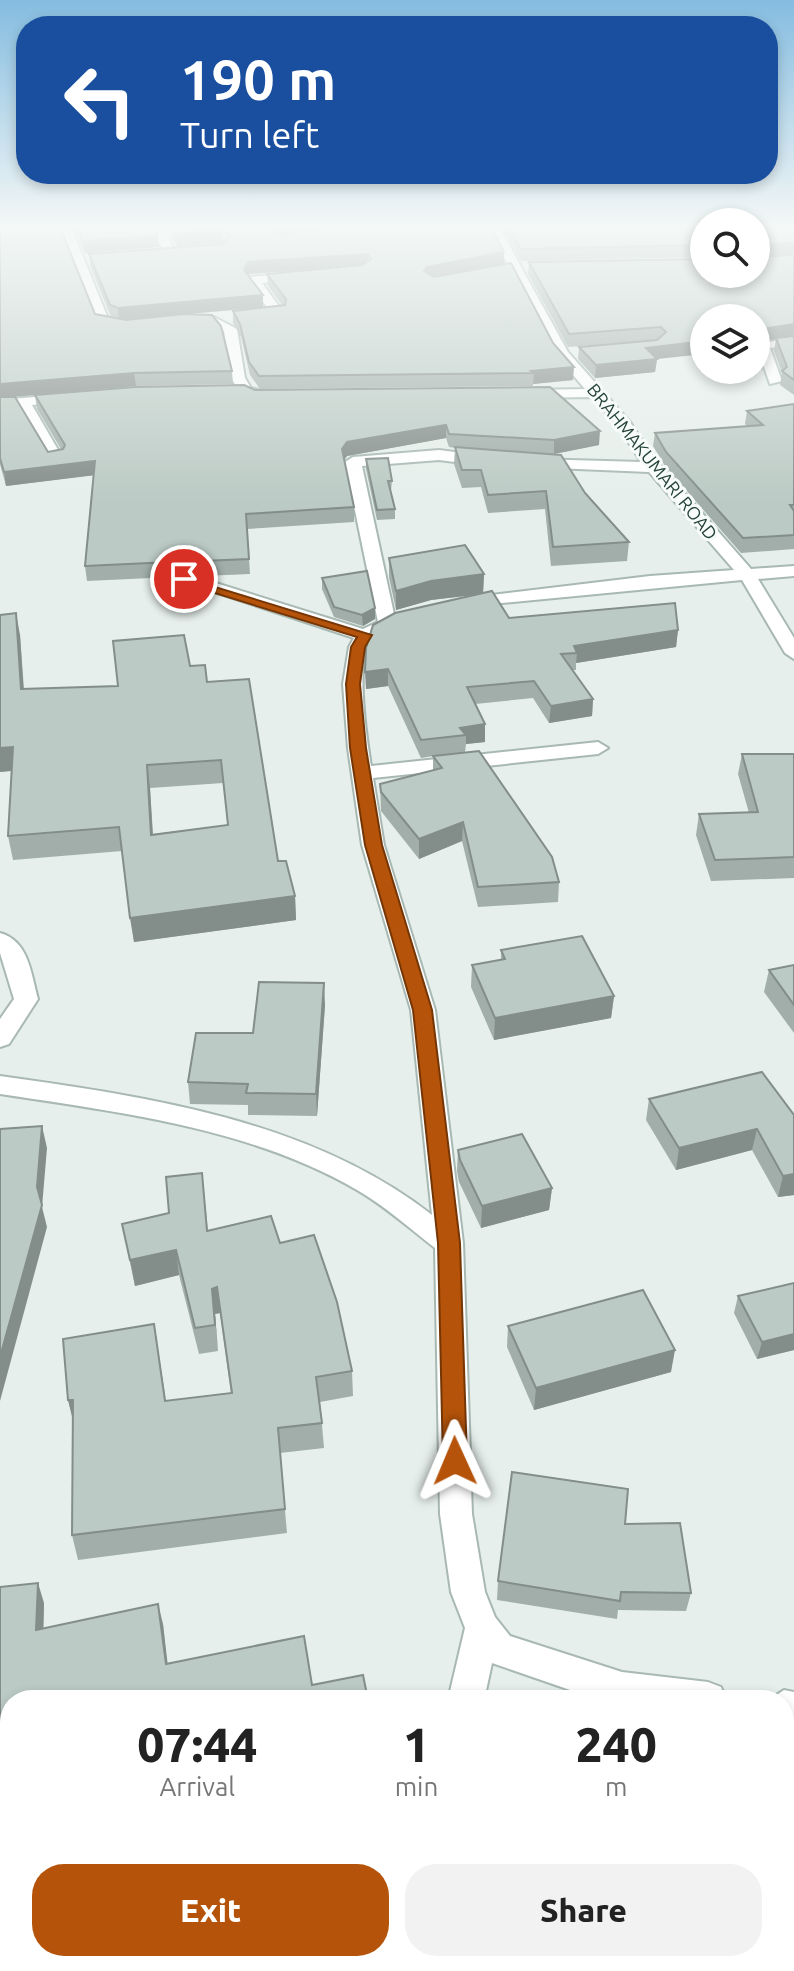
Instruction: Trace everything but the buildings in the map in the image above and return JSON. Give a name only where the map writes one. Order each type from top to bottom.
[{"type":"street","points":[[103,319],[118,327],[215,319]]},
{"type":"street","name":"BRAHMAKUMARI ROAD","points":[[547,319],[569,354],[625,425],[652,467],[748,576],[794,653]]},
{"type":"street","points":[[204,320],[222,322],[230,329],[238,392],[287,397]]},
{"type":"street","points":[[775,381],[762,345],[794,342]]},
{"type":"street","points":[[505,394],[597,393]]},
{"type":"street","points":[[0,404],[80,397]]},
{"type":"street","points":[[23,402],[56,460]]},
{"type":"street","points":[[376,628],[353,462],[439,455],[514,463],[652,467]]},
{"type":"street","points":[[444,606],[650,581],[794,571]]},
{"type":"street","points":[[184,579],[376,628]]},
{"type":"street","points":[[416,613],[376,628],[358,647],[353,684],[373,845],[423,1010],[449,1243],[456,1514],[468,1592],[482,1628],[499,1649],[622,1690]]},
{"type":"street","points":[[362,773],[598,748]]},
{"type":"street","points":[[0,941],[13,951],[26,999],[0,1038]]},
{"type":"street","points":[[0,1085],[135,1104],[270,1141],[357,1177],[449,1243]]},
{"type":"street","points":[[468,1690],[482,1628]]},
{"type":"route","points":[[184,579],[365,635],[358,647],[353,684],[358,748],[373,845],[423,1010],[449,1243],[455,1461]]}]
